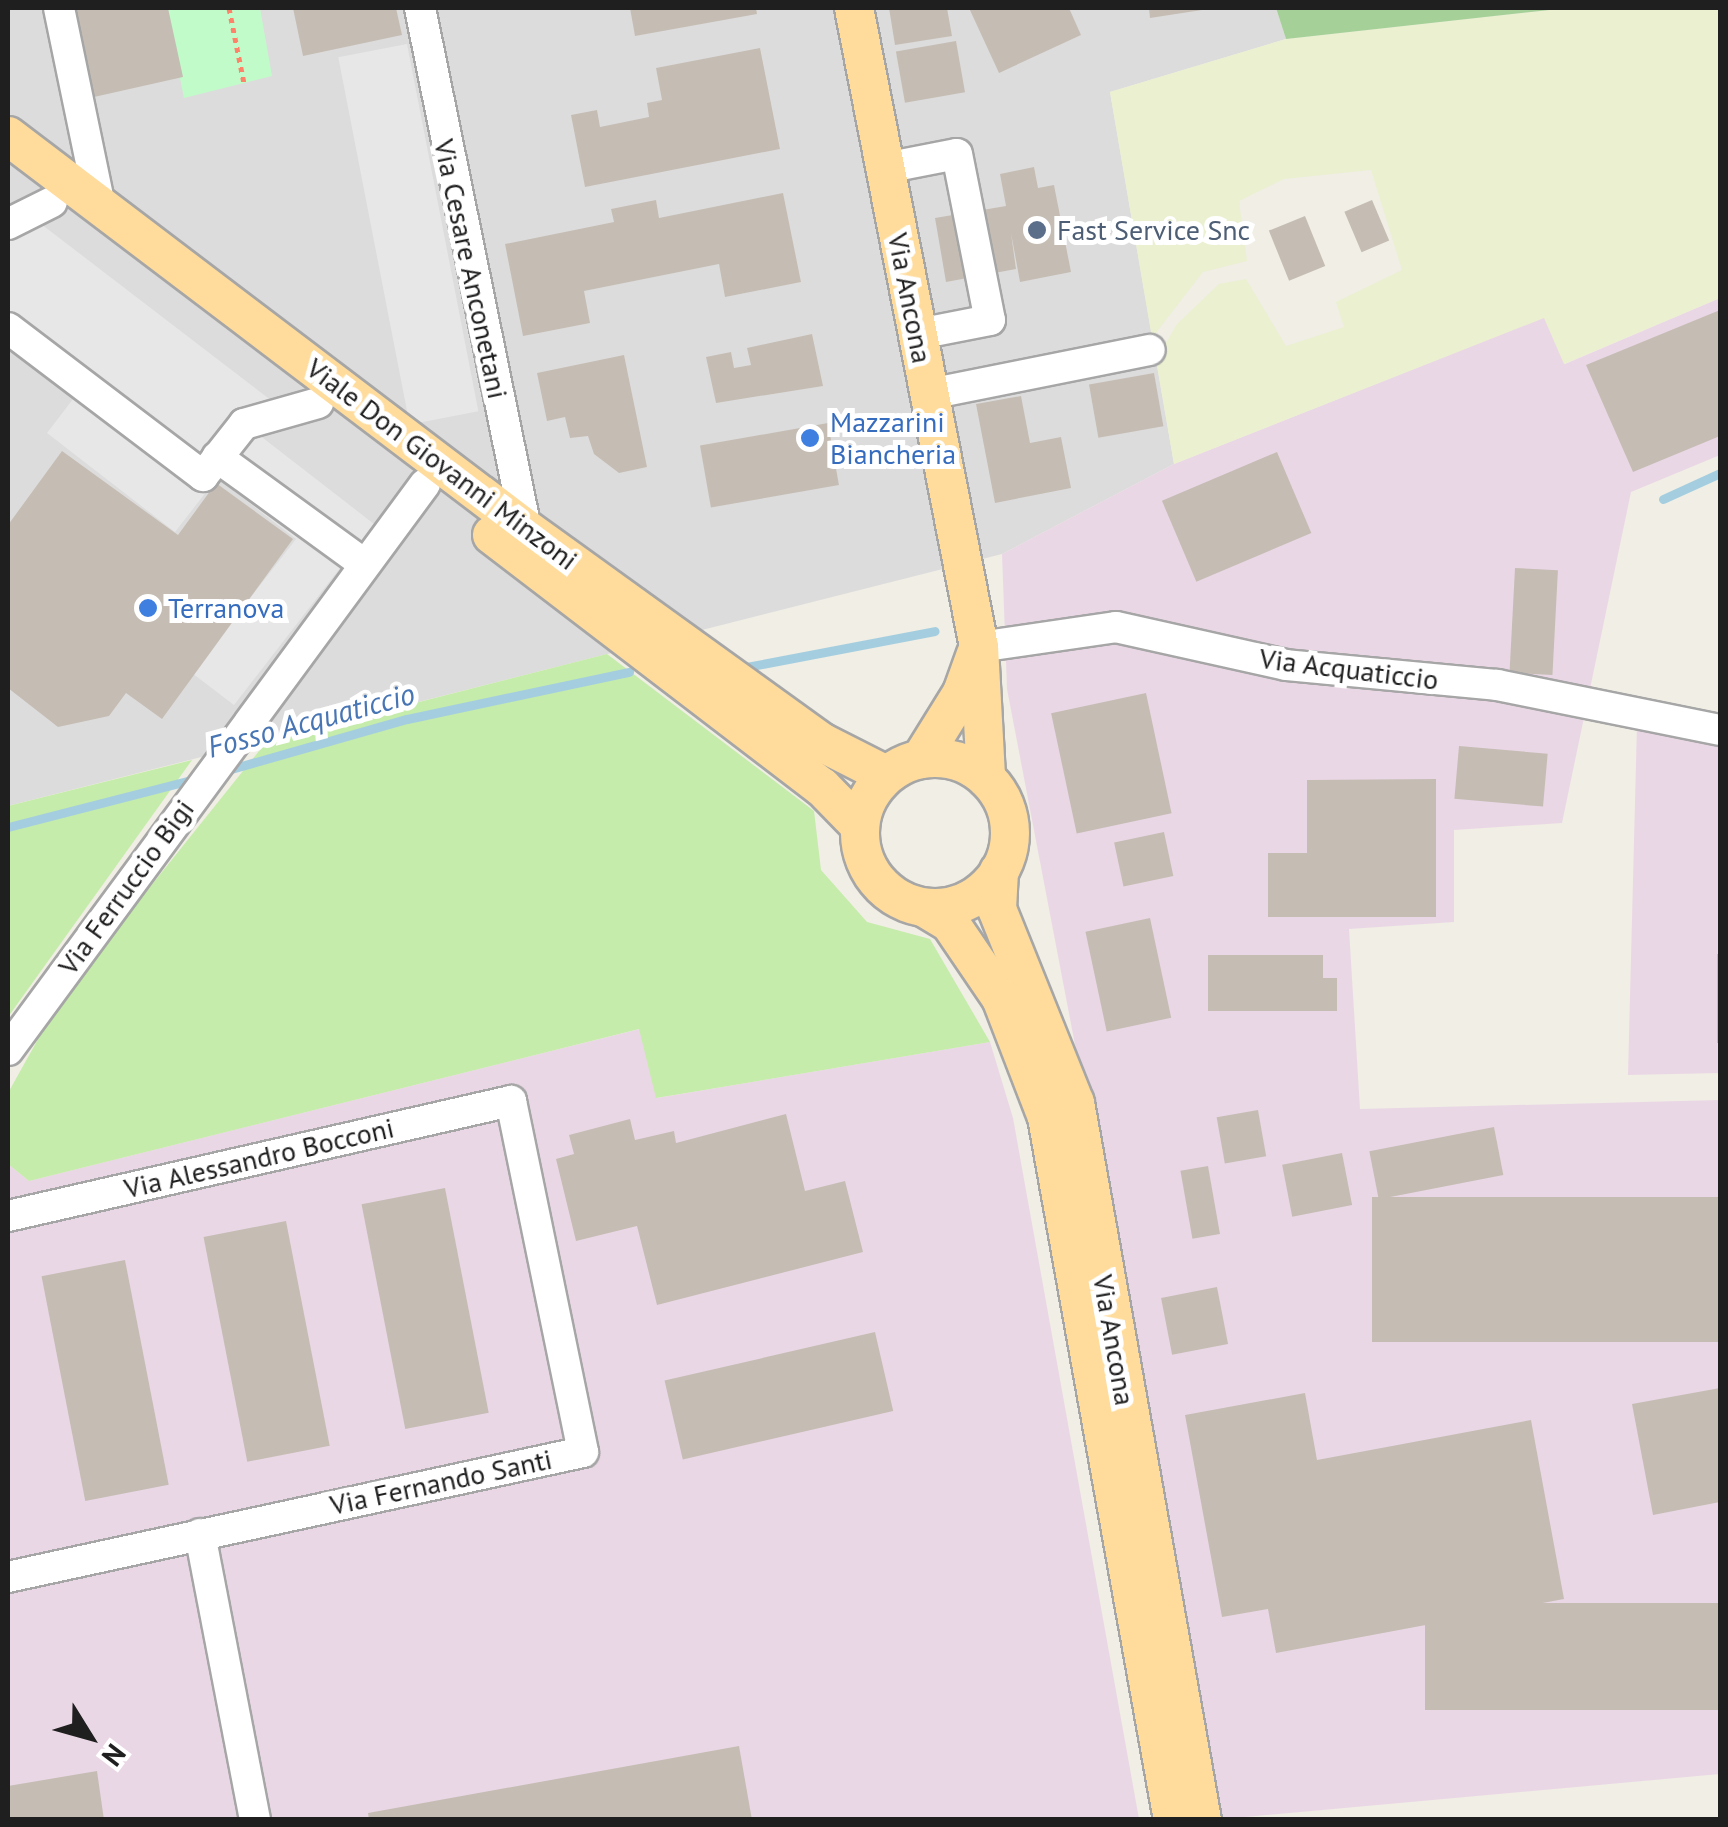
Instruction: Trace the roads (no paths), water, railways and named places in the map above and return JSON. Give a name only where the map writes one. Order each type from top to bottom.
[{"type":"main road","name":"Via Ancona","points":[[854,8],[979,647],[986,778]]},
{"type":"main road","name":"Viale Don Giovanni Minzoni","points":[[8,136],[526,529],[820,742],[886,776]]},
{"type":"main road","name":"Viale Don Giovanni Minzoni","points":[[8,169],[822,787],[860,826]]},
{"type":"main road","points":[[921,759],[962,693],[979,647]]},
{"type":"main road","points":[[921,759],[956,760],[986,778],[1009,822],[1000,871],[975,896],[925,908],[894,897],[871,874],[860,826],[864,807],[886,776],[921,759]]},
{"type":"main road","name":"Via Ancona","points":[[1000,871],[997,909],[1075,1103],[1202,1820]]},
{"type":"main road","name":"Via Ancona","points":[[925,908],[950,923],[1001,998],[1047,1117],[1173,1820]]},
{"type":"street","points":[[59,8],[100,206]]},
{"type":"street","name":"Via Cesare Anconetani","points":[[420,8],[526,529]]},
{"type":"street","points":[[885,168],[957,154],[965,193],[990,320],[918,334]]},
{"type":"street","points":[[8,224],[52,202]]},
{"type":"street","points":[[8,328],[203,476],[244,424],[318,403]]},
{"type":"street","points":[[929,394],[1150,350]]},
{"type":"street","points":[[217,457],[363,563]]},
{"type":"street","name":"Via Ferruccio Bigi","points":[[8,1050],[424,484]]},
{"type":"street","name":"Via Acquaticcio","points":[[979,647],[1116,627],[1286,666],[1497,685],[1720,730]]},
{"type":"street","name":"Via Alessandro Bocconi","points":[[8,1216],[511,1101]]},
{"type":"street","name":"Via Fernando Santi","points":[[8,1577],[583,1452],[511,1101]]},
{"type":"street","points":[[200,1534],[254,1820]]},
{"type":"waterway","name":"Fosso Acquaticcio","points":[[1663,499],[1720,473]]},
{"type":"waterway","points":[[741,668],[935,631]]},
{"type":"waterway","name":"Fosso Acquaticcio","points":[[224,771],[407,719],[629,672]]},
{"type":"waterway","name":"Fosso Acquaticcio","points":[[8,827],[199,778]]},
{"type":"place","name":"Fast Service Snc","points":[[1037,230]]},
{"type":"place","name":"Mazzarini Biancheria","points":[[810,438]]},
{"type":"place","name":"Terranova","points":[[148,608]]}]
